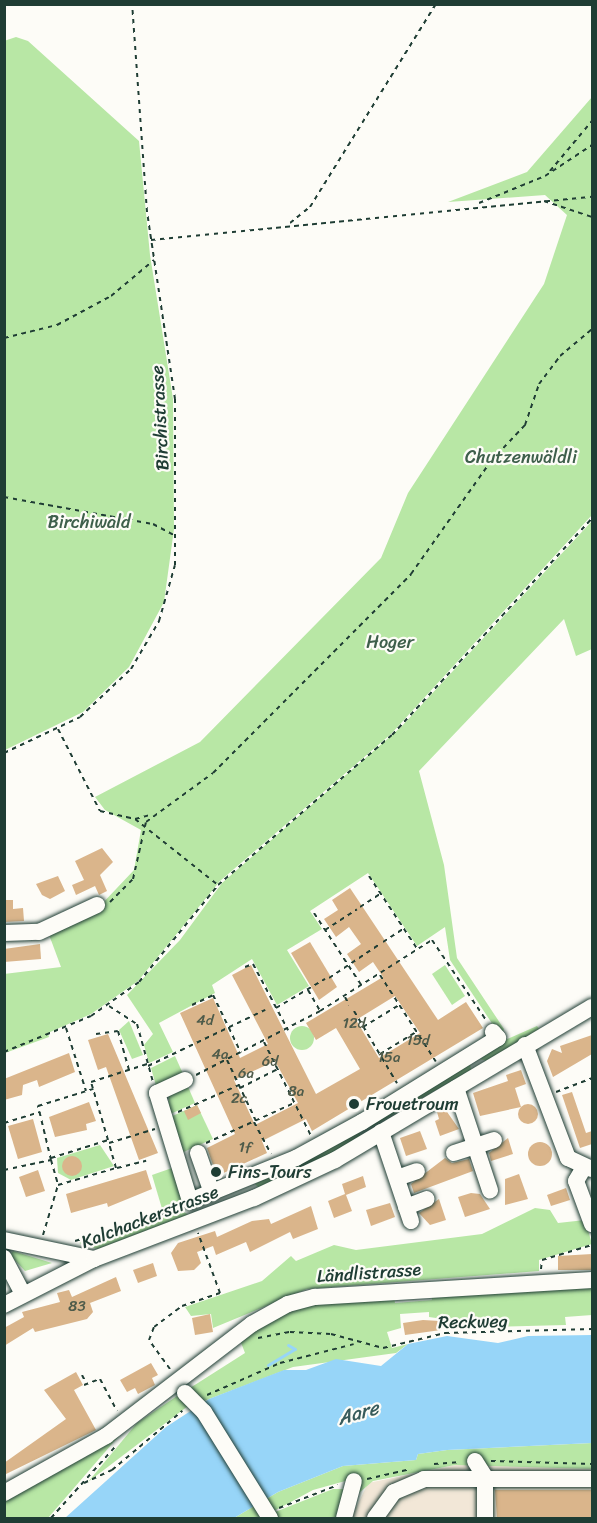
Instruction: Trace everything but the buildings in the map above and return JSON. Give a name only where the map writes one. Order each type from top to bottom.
[{"type":"street","points":[[4,933],[39,932],[97,905]]},
{"type":"street","name":"Kalchackerstrasse","points":[[4,1305],[192,1209],[254,1198],[377,1135],[592,1007]]},
{"type":"street","points":[[185,1080],[157,1093],[192,1209],[212,1193],[277,1166],[362,1122],[498,1038],[493,1032]]},
{"type":"street","points":[[525,1045],[568,1158],[588,1169],[576,1182],[592,1224]]},
{"type":"street","points":[[471,1054],[482,1072]]},
{"type":"street","points":[[456,1088],[490,1190]]},
{"type":"street","points":[[362,1122],[377,1135],[398,1181],[404,1211],[427,1199]]},
{"type":"street","points":[[454,1153],[494,1140]]},
{"type":"street","points":[[197,1151],[212,1193]]},
{"type":"street","points":[[398,1181],[417,1171]]},
{"type":"street","points":[[247,1180],[254,1198]]},
{"type":"street","points":[[4,1240],[46,1247],[94,1259]]},
{"type":"street","points":[[4,1258],[23,1294]]},
{"type":"street","name":"Ländlistrasse","points":[[4,1493],[106,1436],[275,1309],[309,1298],[592,1280]]},
{"type":"street","points":[[176,1382],[204,1412],[272,1514]]},
{"type":"street","points":[[475,1461],[485,1477],[485,1518]]},
{"type":"street","points":[[375,1518],[388,1498],[409,1483],[485,1477],[592,1479]]},
{"type":"street","points":[[344,1518],[354,1481]]},
{"type":"path","name":"Birchistrasse","points":[[4,753],[58,729],[104,698],[149,641],[166,602],[176,536],[175,399],[153,260],[132,4]]},
{"type":"path","points":[[289,224],[310,207],[436,4]]},
{"type":"path","points":[[548,173],[592,121]]},
{"type":"path","points":[[476,205],[548,173],[592,144]]},
{"type":"path","points":[[151,240],[476,205],[592,197]]},
{"type":"path","points":[[541,200],[592,217]]},
{"type":"path","points":[[4,338],[57,325],[111,296],[153,260]]},
{"type":"path","points":[[143,827],[152,815],[213,773],[411,574],[495,456],[525,425],[540,384],[560,356],[592,329]]},
{"type":"path","points":[[4,497],[153,524],[176,536]]},
{"type":"path","points":[[4,1052],[66,1028],[109,1006],[171,947],[218,885],[392,735],[592,518]]},
{"type":"path","points":[[58,729],[99,811],[135,819],[152,815]]},
{"type":"path","points":[[135,819],[218,885]]},
{"type":"path","points":[[369,876],[418,950]]},
{"type":"path","points":[[325,930],[380,894]]},
{"type":"path","points":[[314,913],[362,986]]},
{"type":"path","points":[[116,1167],[91,1082],[147,1065],[308,990],[403,929]]},
{"type":"path","points":[[185,1080],[288,1030],[380,975],[432,940],[493,1032]]},
{"type":"path","points":[[245,967],[253,964],[288,1030]]},
{"type":"path","points":[[380,975],[442,1072]]},
{"type":"path","points":[[308,990],[320,1011]]},
{"type":"path","points":[[192,1005],[213,995],[240,1053]]},
{"type":"path","points":[[344,996],[349,1005]]},
{"type":"path","points":[[363,1027],[399,1005]]},
{"type":"path","points":[[109,1006],[137,1024],[147,1065],[157,1093]]},
{"type":"path","points":[[354,1011],[405,1096]]},
{"type":"path","points":[[66,1028],[86,1091]]},
{"type":"path","points":[[96,1034],[118,1031],[129,1070]]},
{"type":"path","points":[[380,1054],[416,1032]]},
{"type":"path","points":[[264,1042],[317,1147]]},
{"type":"path","points":[[227,1060],[277,1166]]},
{"type":"path","points":[[4,1170],[51,1159],[166,1122],[278,1069]]},
{"type":"path","points":[[545,1096],[592,1078]]},
{"type":"path","points":[[93,1089],[38,1106],[58,1185],[46,1247],[192,1209],[220,1293],[184,1305],[154,1327],[149,1340],[176,1382]]},
{"type":"path","points":[[197,1151],[294,1103]]},
{"type":"path","points":[[4,1123],[40,1112]]},
{"type":"path","points":[[58,1185],[116,1167],[146,1161]]},
{"type":"path","points":[[541,1260],[592,1245]]},
{"type":"path","name":"Reckweg","points":[[234,1338],[240,1344],[290,1332],[331,1334],[354,1344],[383,1348],[406,1340],[448,1335],[592,1329]]},
{"type":"path","points":[[406,1340],[408,1347]]},
{"type":"path","points":[[82,1375],[85,1384],[100,1379],[117,1412]]},
{"type":"path","points":[[51,1518],[120,1440]]},
{"type":"path","points":[[475,1461],[592,1464]]},
{"type":"path","points":[[272,1514],[354,1481]]},
{"type":"shaded area","points":[[460,1464],[592,1469],[592,1518],[351,1518],[368,1483]]},
{"type":"green space","name":"Birchiwald","points":[[16,37],[28,41],[139,141],[150,255],[173,399],[174,529],[164,602],[129,667],[83,712],[5,750],[4,41]]},
{"type":"green space","name":"Hoger","points":[[592,97],[592,515],[391,734],[220,881],[138,981],[91,1014],[48,1033],[49,1037],[5,1053],[4,974],[61,967],[48,932],[99,907],[134,870],[141,830],[105,810],[95,797],[200,742],[381,558],[408,493],[544,284],[567,215],[545,195],[448,202],[527,172]]},
{"type":"green space","points":[[592,521],[592,649],[576,656],[564,619],[419,771],[444,865],[457,958],[504,1029],[501,1037],[450,960],[445,927],[417,946],[368,873],[310,911],[322,929],[287,950],[309,986],[277,1005],[252,959],[212,985],[215,993],[159,1023],[173,1052],[149,1063],[144,1045],[153,1034],[127,995],[180,940],[222,883],[401,727]]},
{"type":"green space","points":[[445,965],[465,996],[452,1005],[432,974]]},
{"type":"green space","points":[[129,1021],[143,1055],[132,1059],[119,1030]]},
{"type":"green space","points":[[302,1026],[311,1029],[314,1038],[311,1047],[302,1050],[293,1047],[290,1038],[293,1029]]},
{"type":"green space","points":[[537,1026],[540,1030],[487,1061],[480,1059],[505,1040]]},
{"type":"green space","points":[[175,1056],[184,1076],[157,1089],[151,1068]]},
{"type":"green space","points":[[470,1063],[471,1070],[371,1127],[369,1124]]},
{"type":"green space","points":[[186,1082],[195,1103],[168,1115],[169,1095]]},
{"type":"green space","points":[[197,1105],[213,1139],[179,1154],[168,1118]]},
{"type":"green space","points":[[360,1131],[360,1139],[260,1189],[255,1184]]},
{"type":"green space","points":[[100,1145],[114,1166],[71,1180],[58,1173],[57,1158]]},
{"type":"green space","points":[[172,1168],[187,1202],[163,1212],[152,1175]]},
{"type":"green space","points":[[535,1208],[550,1210],[558,1223],[585,1220],[592,1244],[539,1260],[539,1271],[307,1289],[213,1328],[211,1314],[191,1316],[185,1307],[262,1281],[291,1256],[296,1261],[334,1245],[356,1250],[482,1234]]},
{"type":"green space","points":[[182,1211],[189,1215],[100,1250],[79,1243]]},
{"type":"green space","points":[[13,1251],[52,1263],[25,1271],[10,1255]]},
{"type":"green space","points":[[592,1286],[592,1315],[565,1317],[566,1325],[451,1328],[450,1320],[429,1317],[429,1312],[400,1314],[401,1328],[387,1332],[392,1348],[408,1344],[396,1353],[293,1367],[204,1401],[190,1388],[245,1353],[240,1340],[290,1308],[394,1296],[395,1303],[432,1300],[431,1293]]},
{"type":"green space","points":[[177,1396],[188,1406],[88,1482],[137,1423]]},
{"type":"green space","points":[[124,1430],[48,1518],[5,1518],[5,1498]]},
{"type":"green space","points":[[592,1443],[592,1469],[455,1465],[373,1481],[359,1493],[356,1478],[313,1490],[261,1518],[234,1518],[278,1492],[343,1466],[416,1460],[418,1454],[447,1450]]},
{"type":"green space","points":[[333,1489],[349,1489],[338,1518],[278,1518],[275,1512]]},
{"type":"water","name":"Aare","points":[[592,1335],[592,1443],[447,1450],[418,1454],[416,1460],[343,1466],[278,1492],[234,1518],[65,1518],[166,1427],[209,1399],[284,1370],[306,1370],[336,1359],[381,1366],[408,1344],[447,1336],[498,1343],[528,1336]]},
{"type":"waterway","points":[[268,1365],[295,1349],[288,1345]]},
{"type":"place","name":"Frouetroum","points":[[354,1104]]},
{"type":"place","name":"Fins-Tours","points":[[216,1172]]},
{"type":"park label","name":"Chutzenwäldli","points":[[521,457]]}]
